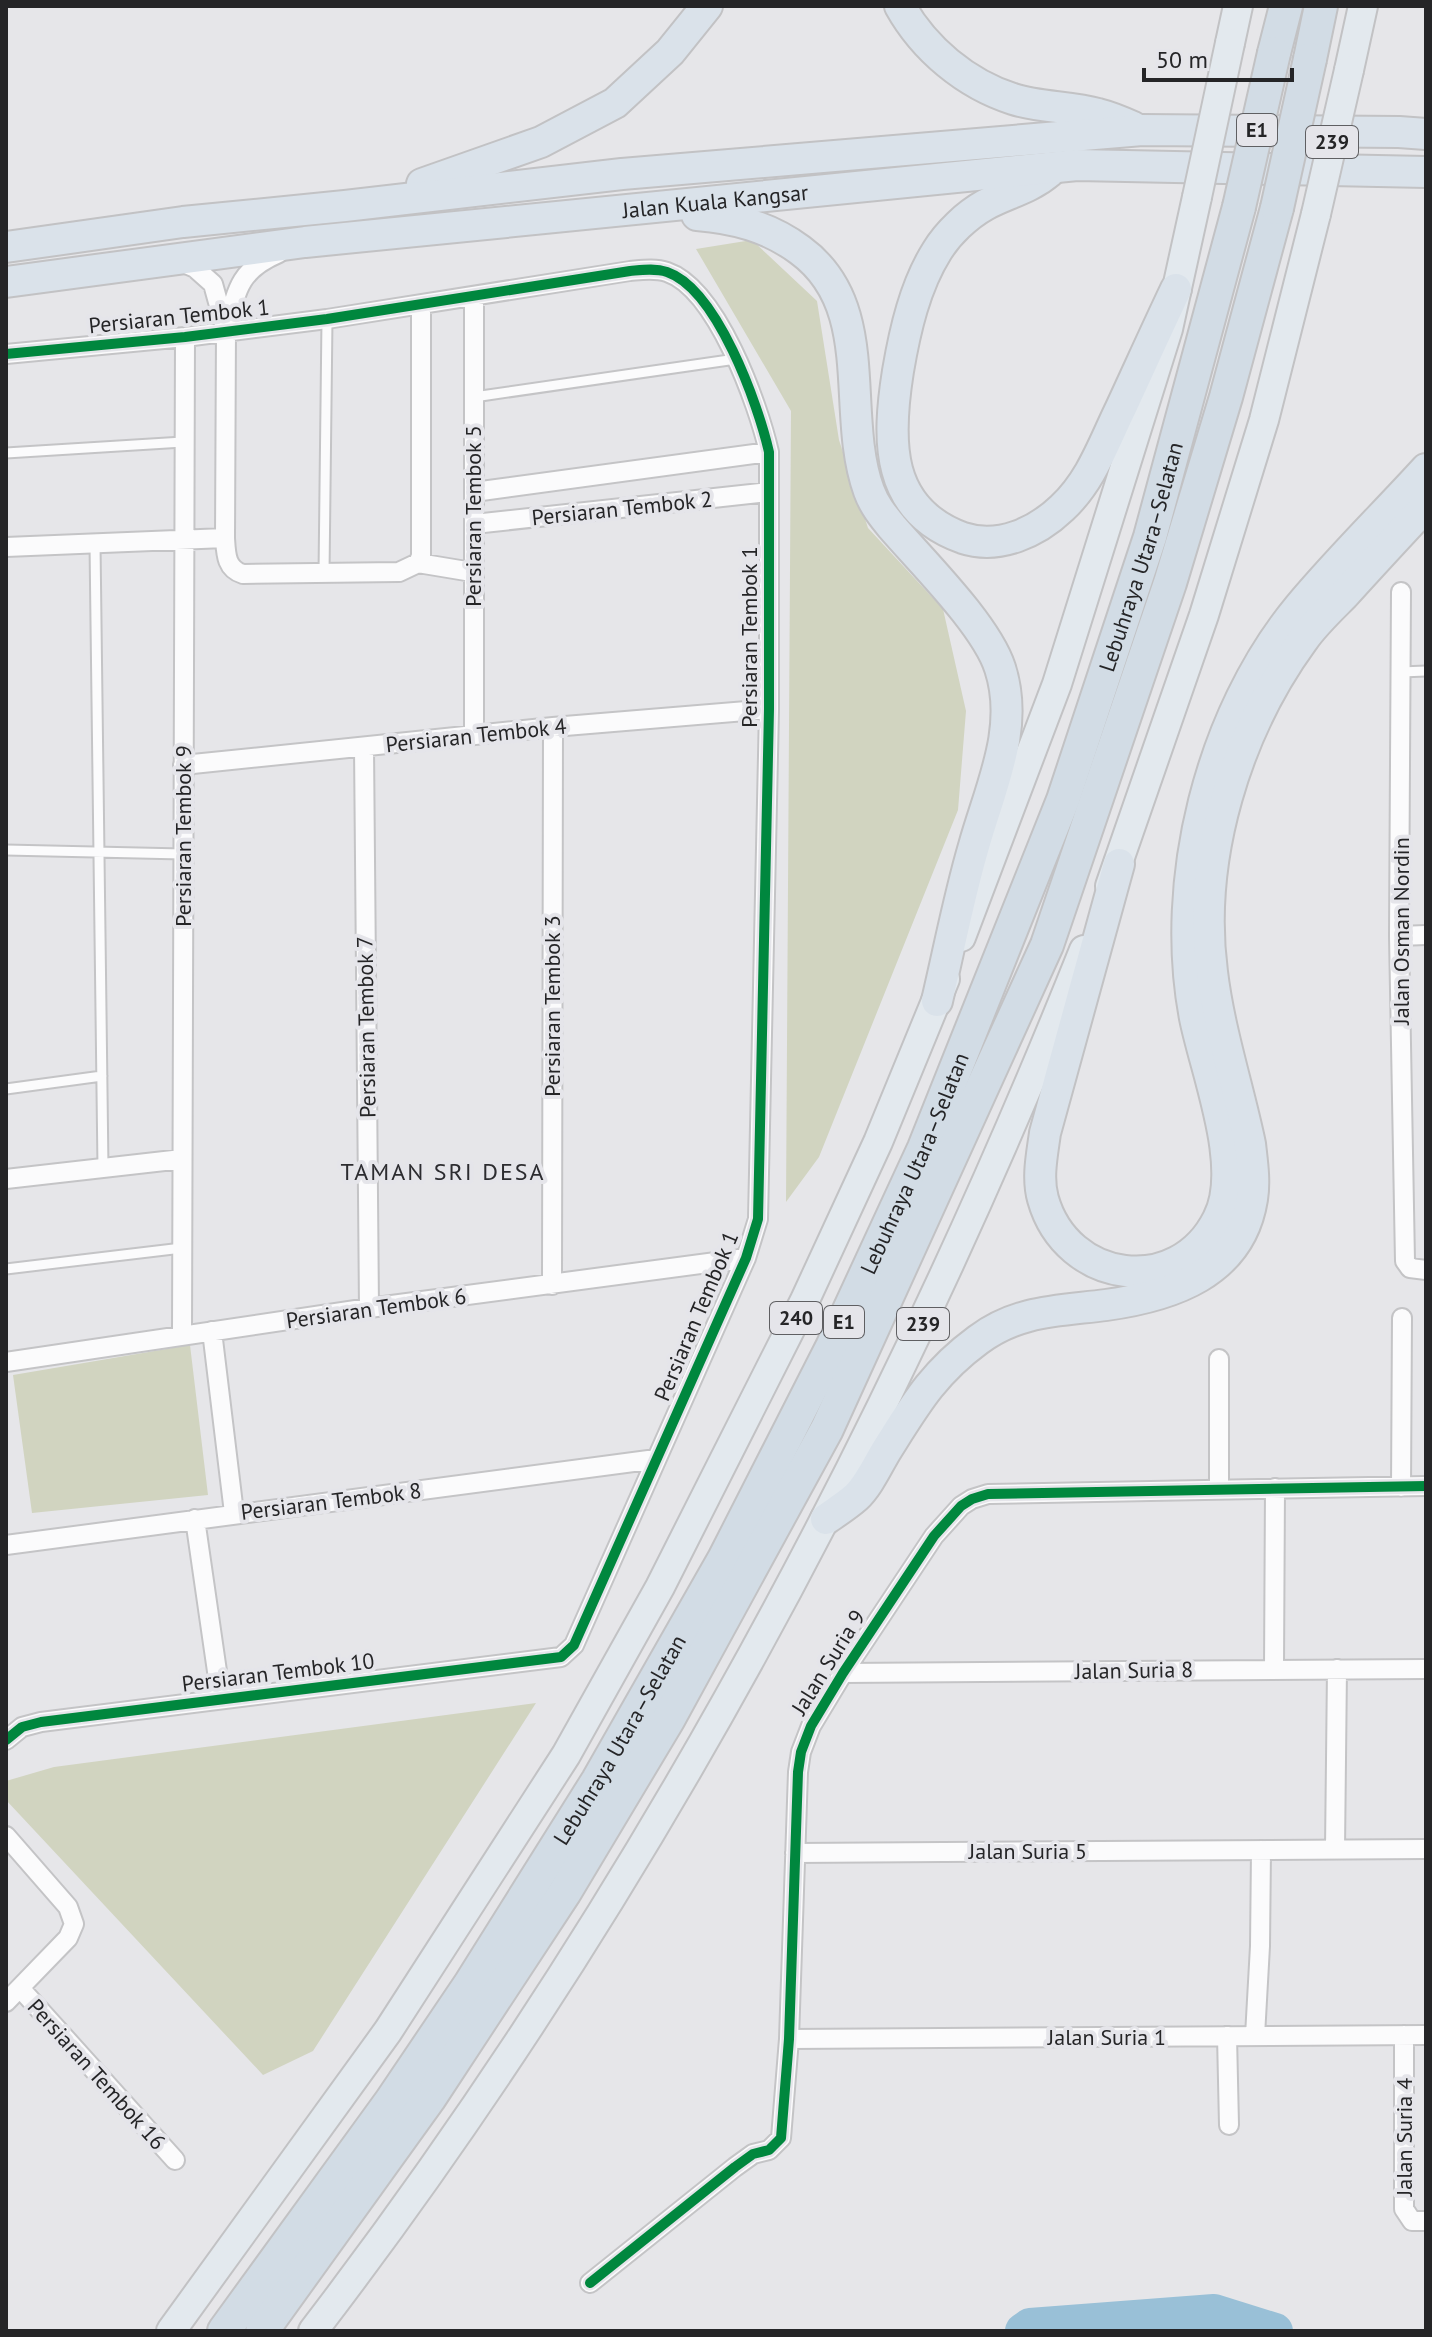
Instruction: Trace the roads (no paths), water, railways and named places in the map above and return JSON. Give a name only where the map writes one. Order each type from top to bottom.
[{"type":"highway","points":[[392,201],[426,181],[541,142],[615,103],[670,52],[707,6]]},
{"type":"highway","points":[[900,6],[922,39],[944,61],[988,89],[1013,100],[1097,113],[1142,130]]},
{"type":"highway","name":"Lebuhraya Utara–Selatan","points":[[224,2331],[418,2062],[590,1793],[724,1559],[832,1347],[924,1148],[1063,800],[1150,537],[1239,207],[1286,6]]},
{"type":"highway","name":"Lebuhraya Utara–Selatan","points":[[262,2331],[429,2099],[565,1892],[668,1720],[827,1429],[1047,945],[1170,583],[1226,397],[1277,208],[1321,6]]},
{"type":"highway","name":"Jalan Kuala Kangsar","points":[[6,247],[183,222],[622,174],[1142,130],[1417,131]]},
{"type":"highway","name":"Jalan Kuala Kangsar","points":[[6,282],[305,242],[1077,165],[1426,172]]},
{"type":"highway","points":[[1053,168],[1033,186],[984,205],[963,221],[937,251],[919,290],[903,339],[892,413],[892,440],[900,482],[921,514],[943,530],[968,540],[986,542],[1028,533],[1064,507],[1081,489],[1098,460],[1176,289]]},
{"type":"highway","points":[[632,210],[719,217],[768,230],[808,256],[822,271],[836,291],[849,329],[858,441],[870,492],[879,511],[980,630],[1000,668],[1006,695],[1005,747],[973,848],[937,1001]]},
{"type":"highway","points":[[1119,864],[1045,1133],[1040,1166],[1042,1197],[1053,1225],[1071,1247],[1095,1264],[1124,1271],[1153,1270],[1180,1260],[1203,1242],[1219,1218],[1227,1191],[1229,1161],[1195,1016],[1187,956],[1197,834],[1214,764],[1239,701],[1298,609],[1426,469]]},
{"type":"highway","points":[[826,1519],[857,1496],[927,1386],[945,1366],[993,1329],[1035,1312],[1129,1302],[1170,1292],[1206,1272],[1232,1247],[1248,1214],[1253,1171],[1250,1144],[1212,972],[1209,918],[1215,850],[1230,788],[1251,729],[1304,638],[1426,506]]},
{"type":"main road","name":"240","points":[[171,2331],[388,2031],[566,1755],[660,1587],[805,1300],[878,1142],[937,1001],[1057,684],[1168,329],[1238,6]]},
{"type":"main road","name":"239","points":[[313,2331],[376,2249],[485,2091],[611,1895],[700,1746],[826,1519],[899,1375],[994,1167],[1119,864],[1204,615],[1264,420],[1316,214],[1363,6]]},
{"type":"street","points":[[305,242],[267,258],[246,274],[237,288],[226,331],[227,560],[232,569],[240,574],[399,572],[418,563],[472,572]]},
{"type":"street","points":[[172,258],[195,268],[213,284],[226,331]]},
{"type":"street","name":"Persiaran Tembok 1","points":[[6,354],[185,337],[327,319],[650,269],[666,272],[698,294],[736,359],[755,403],[769,452],[769,709],[758,1219],[746,1258],[574,1645],[561,1657]]},
{"type":"street","name":"Persiaran Tembok 5","points":[[474,297],[474,735]]},
{"type":"street","points":[[418,563],[421,556],[421,306]]},
{"type":"street","name":"Persiaran Tembok 9","points":[[182,1335],[185,337]]},
{"type":"street","points":[[474,492],[769,452]]},
{"type":"street","name":"Persiaran Tembok 2","points":[[474,524],[769,492]]},
{"type":"street","points":[[6,547],[225,538]]},
{"type":"street","name":"Jalan Osman Nordin","points":[[1401,592],[1399,936],[1405,1261],[1418,1269]]},
{"type":"street","name":"Persiaran Tembok 4","points":[[183,765],[553,727],[769,709]]},
{"type":"street","name":"Persiaran Tembok 3","points":[[552,1285],[553,727]]},
{"type":"street","name":"Persiaran Tembok 7","points":[[364,747],[369,1308]]},
{"type":"street","points":[[1399,936],[1426,935]]},
{"type":"street","points":[[6,1179],[182,1159]]},
{"type":"street","name":"Persiaran Tembok 6","points":[[6,1362],[369,1308],[746,1258]]},
{"type":"street","points":[[1401,1487],[1402,1318]]},
{"type":"street","points":[[212,1331],[234,1513]]},
{"type":"street","points":[[1219,1359],[1219,1488]]},
{"type":"street","name":"Persiaran Tembok 8","points":[[7,1541],[656,1459]]},
{"type":"street","name":"Jalan Suria 9","points":[[590,2283],[744,2160],[769,2150],[783,2131],[801,1752],[811,1726],[843,1673],[934,1536],[961,1506],[988,1494],[1426,1486]]},
{"type":"street","points":[[1274,1668],[1275,1488]]},
{"type":"street","points":[[195,1519],[221,1699]]},
{"type":"street","name":"Persiaran Tembok 10","points":[[6,1740],[22,1727],[41,1722],[561,1657]]},
{"type":"street","points":[[1335,1849],[1337,1669]]},
{"type":"street","name":"Jalan Suria 8","points":[[843,1673],[1426,1669]]},
{"type":"street","points":[[6,1836],[68,1907],[74,1924],[68,1938],[13,1995]]},
{"type":"street","name":"Jalan Suria 5","points":[[795,1853],[1426,1849]]},
{"type":"street","points":[[1255,2036],[1261,1850]]},
{"type":"street","name":"Persiaran Tembok 16","points":[[13,1995],[175,2160]]},
{"type":"street","name":"Jalan Suria 4","points":[[1404,2035],[1404,2209],[1412,2221],[1426,2221]]},
{"type":"street","name":"Jalan Suria 1","points":[[789,2039],[1426,2035]]},
{"type":"street","points":[[1227,2036],[1229,2125]]},
{"type":"lane","points":[[324,574],[327,319]]},
{"type":"lane","points":[[474,397],[736,359]]},
{"type":"lane","points":[[6,453],[183,442]]},
{"type":"lane","points":[[95,544],[103,1168]]},
{"type":"lane","points":[[1401,672],[1426,671]]},
{"type":"lane","points":[[6,850],[183,854]]},
{"type":"lane","points":[[6,1089],[102,1076]]},
{"type":"lane","points":[[6,1269],[182,1248]]},
{"type":"waterway","points":[[1023,2331],[1030,2326],[1214,2312],[1275,2331]]},
{"type":"district","name":"TAMAN SRI DESA","points":[[443,1171]]}]
